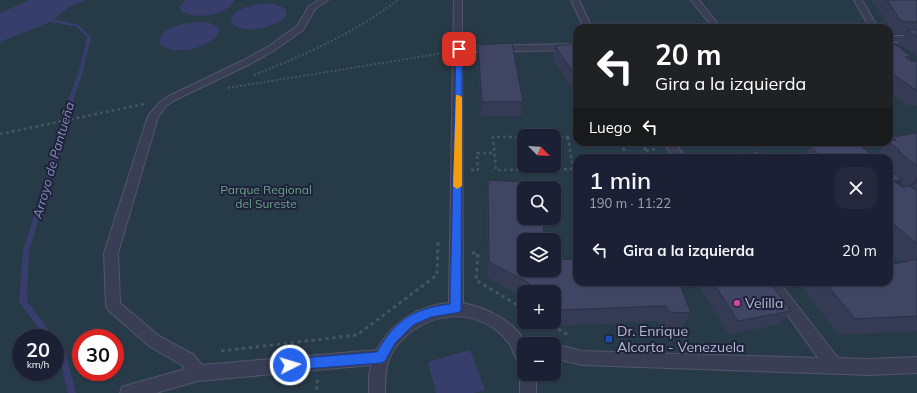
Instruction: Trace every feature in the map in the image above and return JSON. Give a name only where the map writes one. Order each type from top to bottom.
[{"type":"street","points":[[198,373],[188,360],[154,341],[113,306],[111,253],[153,116],[163,104],[172,98],[247,62],[272,48],[300,28],[312,8],[324,0]]},
{"type":"street","points":[[456,309],[459,49],[458,0]]},
{"type":"street","points":[[575,0],[586,24]]},
{"type":"street","points":[[695,0],[714,24]]},
{"type":"street","points":[[858,0],[872,24]]},
{"type":"street","points":[[893,39],[917,39]]},
{"type":"street","points":[[459,49],[573,46]]},
{"type":"street","points":[[774,286],[832,365]]},
{"type":"street","points":[[377,393],[376,383],[381,357],[391,339],[409,322],[429,312],[456,309],[474,312],[500,324],[517,339]]},
{"type":"street","points":[[561,353],[582,358],[597,359],[869,367],[917,365]]},
{"type":"street","points":[[128,393],[198,373],[381,357]]},
{"type":"street","points":[[528,381],[528,393]]},
{"type":"path","points":[[249,77],[306,55],[340,39],[379,15],[398,0]]},
{"type":"path","points":[[259,83],[312,73],[425,57],[459,49]]},
{"type":"path","points":[[231,87],[236,84]]},
{"type":"path","points":[[0,134],[145,104]]},
{"type":"path","points":[[517,137],[493,137],[496,170],[517,170]]},
{"type":"path","points":[[561,137],[573,137]]},
{"type":"path","points":[[561,169],[573,169],[568,137]]},
{"type":"path","points":[[644,146],[647,154]]},
{"type":"path","points":[[646,151],[657,149]]},
{"type":"path","points":[[219,352],[357,335],[437,275],[438,237]]},
{"type":"path","points":[[438,251],[478,253],[476,280],[517,305]]},
{"type":"path","points":[[558,329],[575,339]]},
{"type":"green space","name":"Parque Regional del Sureste","points":[[0,0],[917,0],[917,393],[0,393]]},
{"type":"water","points":[[30,0],[85,0],[69,7],[52,21],[0,42],[0,13]]},
{"type":"water","points":[[185,0],[234,1],[224,10],[201,16],[187,14],[181,11],[179,6]]},
{"type":"water","points":[[260,4],[280,6],[286,10],[286,16],[275,24],[259,29],[243,29],[231,22],[232,16],[241,9]]},
{"type":"water","points":[[200,22],[211,23],[219,29],[218,35],[213,40],[198,47],[182,50],[166,48],[160,44],[159,39],[162,34],[172,28],[183,24]]},
{"type":"water","points":[[470,350],[485,390],[474,393],[436,393],[428,362]]},
{"type":"building","points":[[887,0],[917,0],[917,22],[905,22],[900,20]]},
{"type":"building","points":[[907,30],[917,30],[917,37]]},
{"type":"building","points":[[512,43],[523,102],[482,102],[478,45]]},
{"type":"building","points":[[893,43],[912,57],[905,57],[911,61],[917,61],[917,91],[893,74]]},
{"type":"building","points":[[573,44],[573,72],[555,46]]},
{"type":"building","points":[[917,133],[917,166],[893,145],[893,140],[896,140],[893,137]]},
{"type":"building","points":[[861,146],[871,154],[818,154],[810,147]]},
{"type":"building","points":[[758,151],[760,154],[739,154]]},
{"type":"building","points":[[893,172],[902,180],[894,181],[902,187],[910,186],[917,191],[917,244],[893,223]]},
{"type":"building","points":[[488,180],[517,182],[517,225],[543,225],[544,233],[517,233],[517,277],[489,262]]},
{"type":"building","points":[[573,259],[573,286],[681,286],[691,313],[670,312],[665,306],[561,310],[561,285],[531,285],[518,277],[561,277],[561,260]]},
{"type":"building","points":[[917,259],[917,316],[855,319],[828,286],[893,286],[893,264]]},
{"type":"building","points":[[716,286],[773,286],[791,311],[738,321]]},
{"type":"waterway","name":"Arroyo de Pantueña","points":[[44,18],[78,26],[89,37],[81,71],[66,113],[55,159],[26,251],[23,302],[44,329]]},
{"type":"waterway","name":"Arroyo de Pantueña","points":[[64,362],[72,393]]},
{"type":"slow traffic","points":[[457,186],[458,97]]},
{"type":"place","name":"Velilla","points":[[737,303]]},
{"type":"place","name":"Dr. Enrique Alcorta - Venezuela","points":[[609,339]]},
{"type":"route","points":[[290,365],[381,357],[391,339],[409,322],[429,312],[456,309],[459,49]]}]
